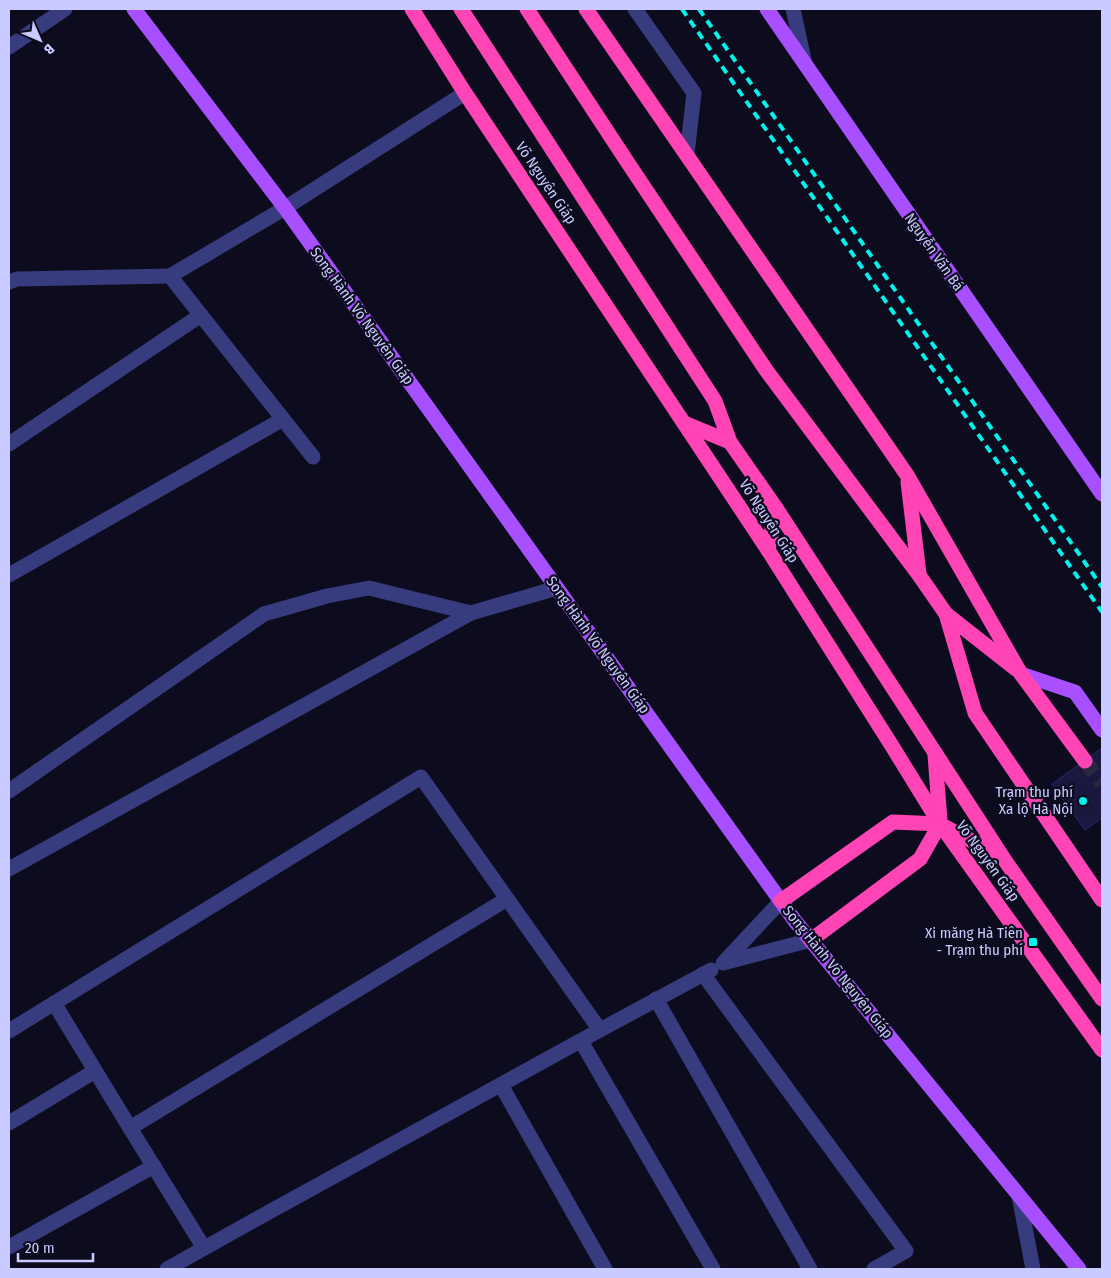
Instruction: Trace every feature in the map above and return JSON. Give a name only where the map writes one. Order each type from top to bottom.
[{"type":"highway","name":"Võ Nguyên Giáp","points":[[412,9],[465,93],[768,550],[940,824],[1102,1050]]},
{"type":"highway","name":"Võ Nguyên Giáp","points":[[461,9],[715,402],[730,442],[776,508],[1003,857],[1102,999]]},
{"type":"highway","points":[[527,9],[766,370],[946,614],[1021,674]]},
{"type":"highway","points":[[586,9],[908,475],[1021,674],[1085,761]]},
{"type":"highway","points":[[684,423],[730,442]]},
{"type":"highway","points":[[908,475],[919,575]]},
{"type":"highway","points":[[768,550],[776,508]]},
{"type":"highway","points":[[946,614],[975,713],[1102,900]]},
{"type":"highway","points":[[811,940],[920,859],[940,824],[935,753]]},
{"type":"highway","points":[[781,901],[893,822],[940,824],[1003,857]]},
{"type":"main road","name":"Song Hành Võ Nguyên Giáp","points":[[134,9],[285,208],[795,921],[1078,1269]]},
{"type":"main road","name":"Nguyễn Văn Bá","points":[[767,9],[1102,494]]},
{"type":"main road","points":[[1021,674],[1075,692],[1102,730]]},
{"type":"street","points":[[9,47],[65,9]]},
{"type":"street","points":[[635,9],[694,93],[687,154]]},
{"type":"street","points":[[793,9],[805,64]]},
{"type":"street","points":[[9,282],[17,279],[170,276],[285,208],[465,93]]},
{"type":"street","points":[[170,276],[313,457]]},
{"type":"street","points":[[9,444],[201,315]]},
{"type":"street","points":[[9,575],[283,419]]},
{"type":"street","points":[[9,791],[264,614],[327,596],[369,588],[471,613]]},
{"type":"street","points":[[9,869],[471,613],[557,588]]},
{"type":"street","points":[[9,1031],[421,777],[600,1030]]},
{"type":"street","points":[[130,1128],[507,899]]},
{"type":"street","points":[[723,963],[781,901]]},
{"type":"street","points":[[167,1269],[723,963],[811,940]]},
{"type":"street","points":[[703,974],[906,1251],[874,1269]]},
{"type":"street","points":[[656,999],[810,1269]]},
{"type":"street","points":[[54,1003],[204,1248]]},
{"type":"street","points":[[581,1041],[712,1269]]},
{"type":"street","points":[[9,1123],[95,1070]]},
{"type":"street","points":[[501,1084],[605,1269]]},
{"type":"street","points":[[9,1247],[154,1166]]},
{"type":"street","points":[[1019,1196],[1033,1269]]},
{"type":"building","name":"Trạm thu phí Xa lộ Hà Nội","points":[[1102,748],[1102,818],[1085,830],[1052,784]]},
{"type":"tunnel","points":[[1085,761],[1102,784]]},
{"type":"railway","points":[[682,9],[1102,612]]},
{"type":"railway","points":[[699,9],[1102,587]]},
{"type":"place","name":"Trạm thu phí Xa lộ Hà Nội","points":[[1083,801]]},
{"type":"place","name":"Xi măng Hà Tiên - Trạm thu phí","points":[[1033,942]]}]
